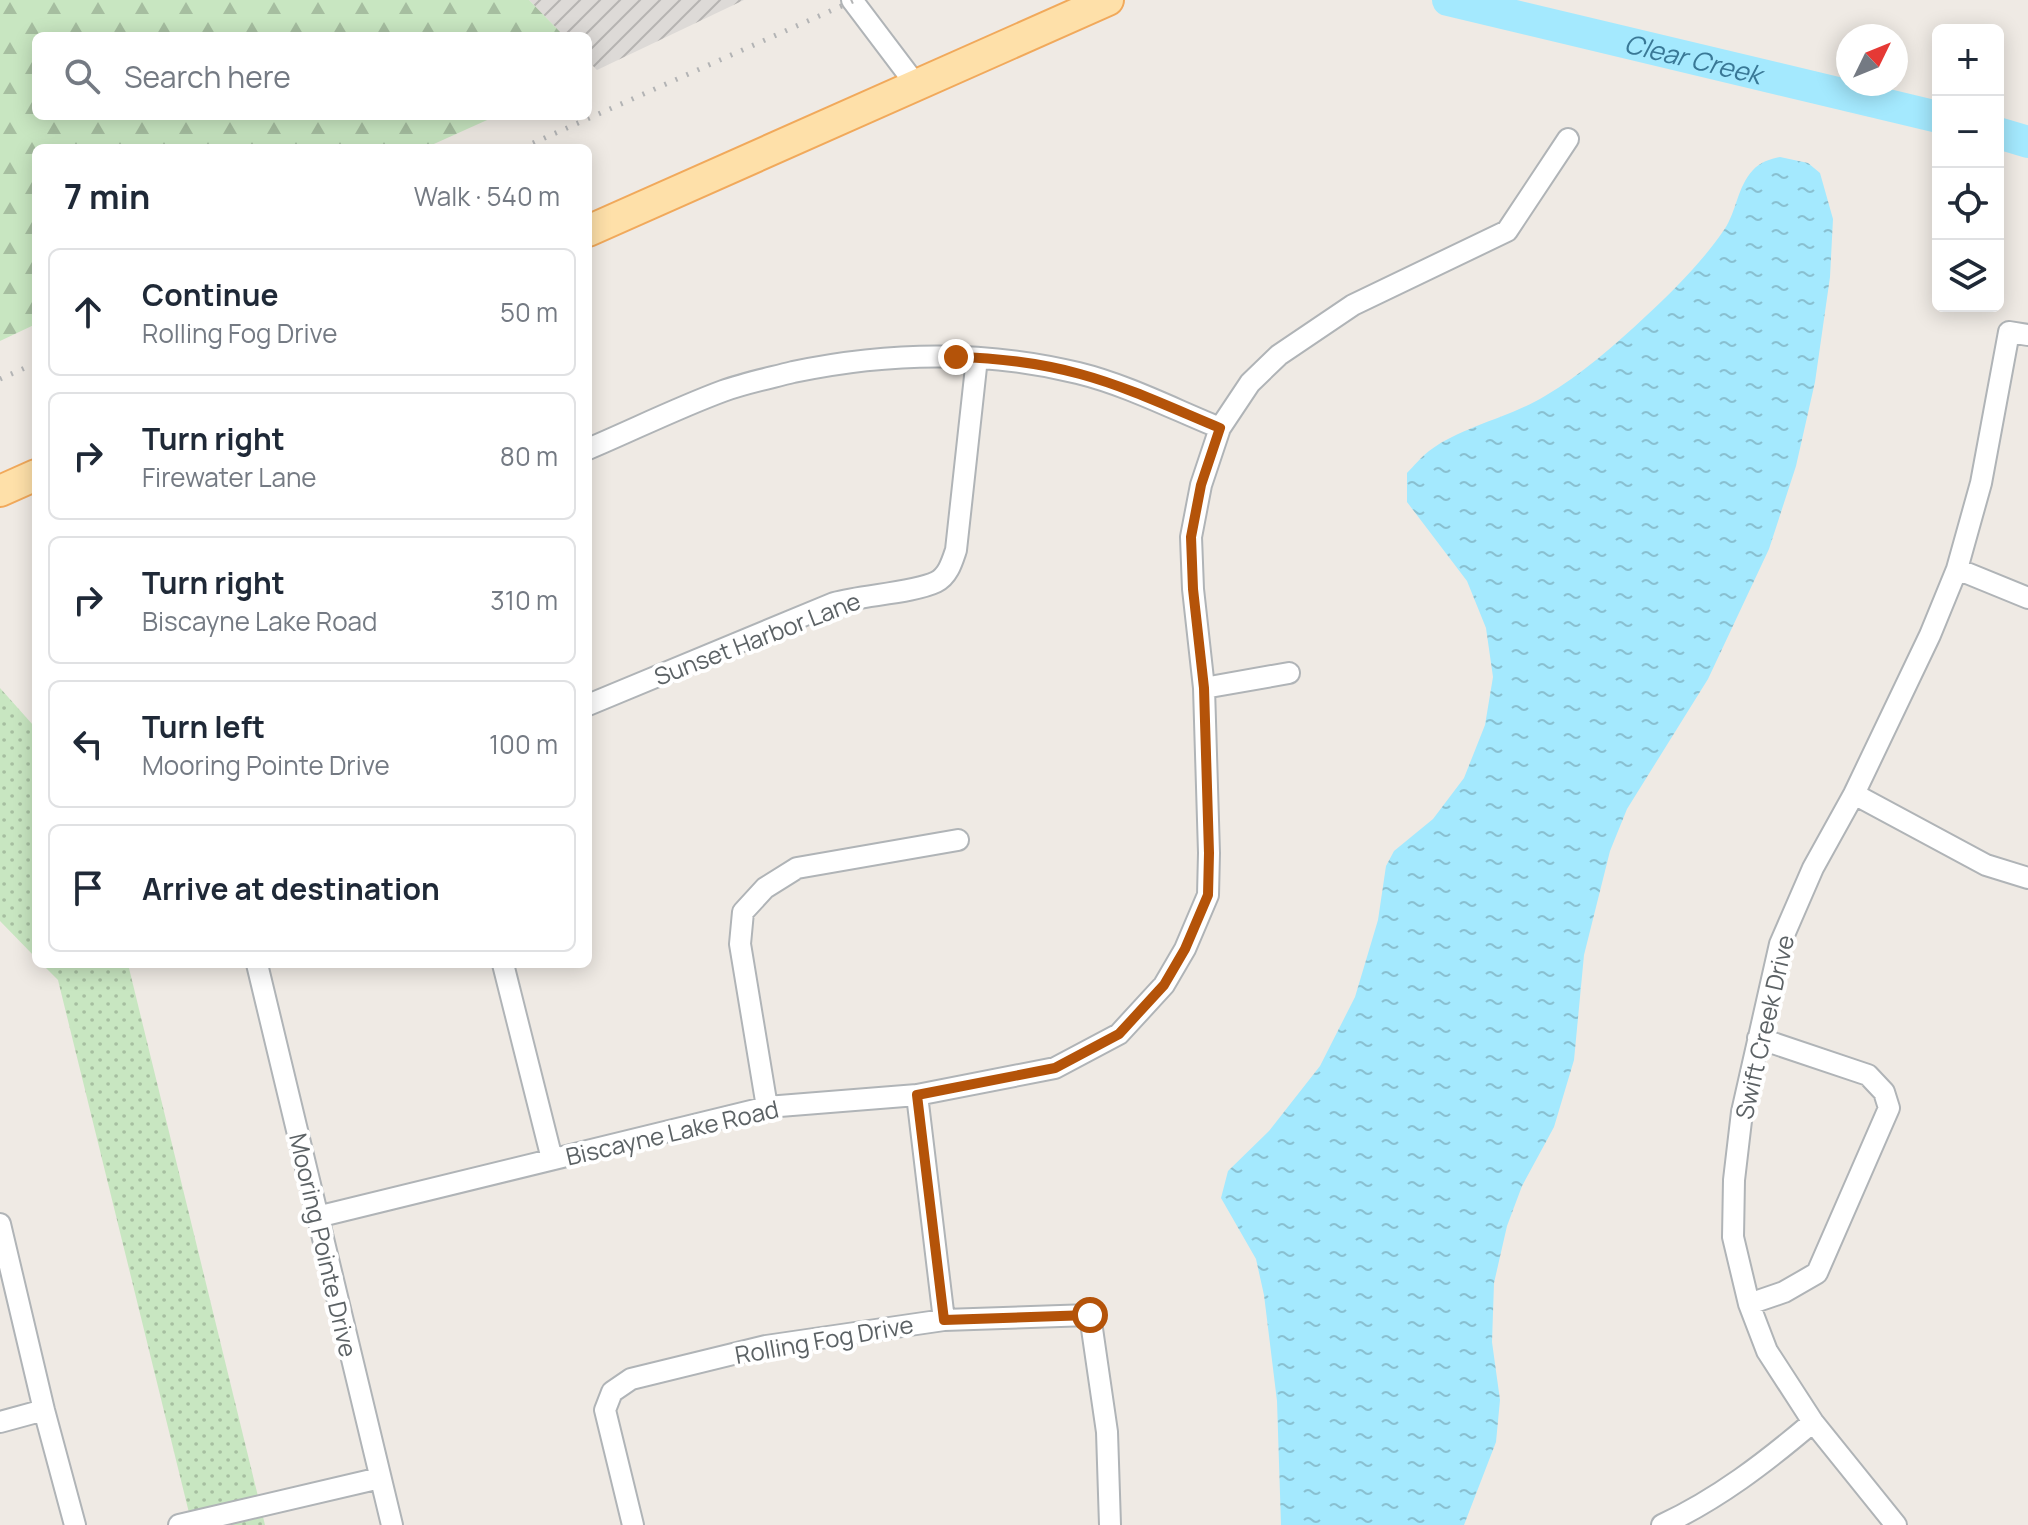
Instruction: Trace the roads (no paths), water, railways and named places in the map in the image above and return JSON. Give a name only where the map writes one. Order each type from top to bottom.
[{"type":"main road","points":[[592,229],[1108,0]]},
{"type":"main road","points":[[0,491],[32,477]]},
{"type":"street","points":[[852,0],[917,86]]},
{"type":"street","name":"Biscayne Lake Road","points":[[317,1217],[767,1107],[917,1095],[1055,1068],[1119,1034],[1164,985],[1185,949],[1208,895],[1204,688],[1193,589],[1191,537],[1201,485],[1220,428],[1250,383],[1279,355],[1353,305],[1507,231],[1568,139]]},
{"type":"street","name":"Swift Creek Drive","points":[[1896,1525],[1813,1422],[1767,1351],[1749,1304],[1733,1237],[1734,1180],[1742,1112],[1780,944],[1793,910],[1854,794],[1930,635],[1957,569],[2019,334]]},
{"type":"street","points":[[592,447],[725,390],[839,363],[886,356],[977,358],[1080,373],[1120,386],[1220,428]]},
{"type":"street","name":"Sunset Harbor Lane","points":[[592,703],[834,603],[938,581],[950,569],[956,550],[977,358]]},
{"type":"street","points":[[1957,569],[2028,598]]},
{"type":"street","points":[[1204,688],[1289,673]]},
{"type":"street","points":[[1854,794],[1986,865],[2028,878]]},
{"type":"street","points":[[767,1107],[740,944],[743,912],[765,888],[797,868],[958,840]]},
{"type":"street","name":"Mooring Pointe Drive","points":[[258,968],[392,1525]]},
{"type":"street","points":[[504,968],[552,1159]]},
{"type":"street","points":[[1749,1304],[1784,1292],[1817,1273],[1889,1108],[1884,1092],[1868,1075],[1758,1038]]},
{"type":"street","points":[[917,1095],[944,1320]]},
{"type":"street","points":[[0,1224],[75,1525]]},
{"type":"street","name":"Rolling Fog Drive","points":[[633,1525],[605,1410],[612,1392],[631,1379],[766,1346],[944,1320],[1090,1315],[1107,1432],[1110,1525]]},
{"type":"street","points":[[0,1422],[44,1410]]},
{"type":"street","points":[[1662,1525],[1715,1497],[1813,1422]]},
{"type":"street","points":[[179,1525],[380,1478]]},
{"type":"water","points":[[1780,157],[1808,163],[1820,173],[1833,219],[1830,277],[1815,382],[1796,466],[1769,549],[1708,679],[1627,809],[1610,851],[1584,955],[1574,1060],[1554,1127],[1522,1186],[1507,1226],[1494,1283],[1492,1342],[1500,1400],[1496,1442],[1464,1525],[1281,1525],[1277,1401],[1264,1295],[1256,1259],[1221,1198],[1228,1171],[1269,1131],[1320,1066],[1355,997],[1378,920],[1386,866],[1394,851],[1433,819],[1464,778],[1485,725],[1493,677],[1486,628],[1467,581],[1407,502],[1407,473],[1442,442],[1545,396],[1610,349],[1667,296],[1707,253],[1728,223],[1753,170],[1765,161]]},
{"type":"waterway","name":"Clear Creek","points":[[1448,0],[1932,116]]},
{"type":"waterway","name":"Clear Creek","points":[[2004,135],[2028,142]]},
{"type":"railway","points":[[592,117],[855,0]]},
{"type":"railway","points":[[531,144],[585,120]]},
{"type":"railway","points":[[0,379],[32,365]]}]
